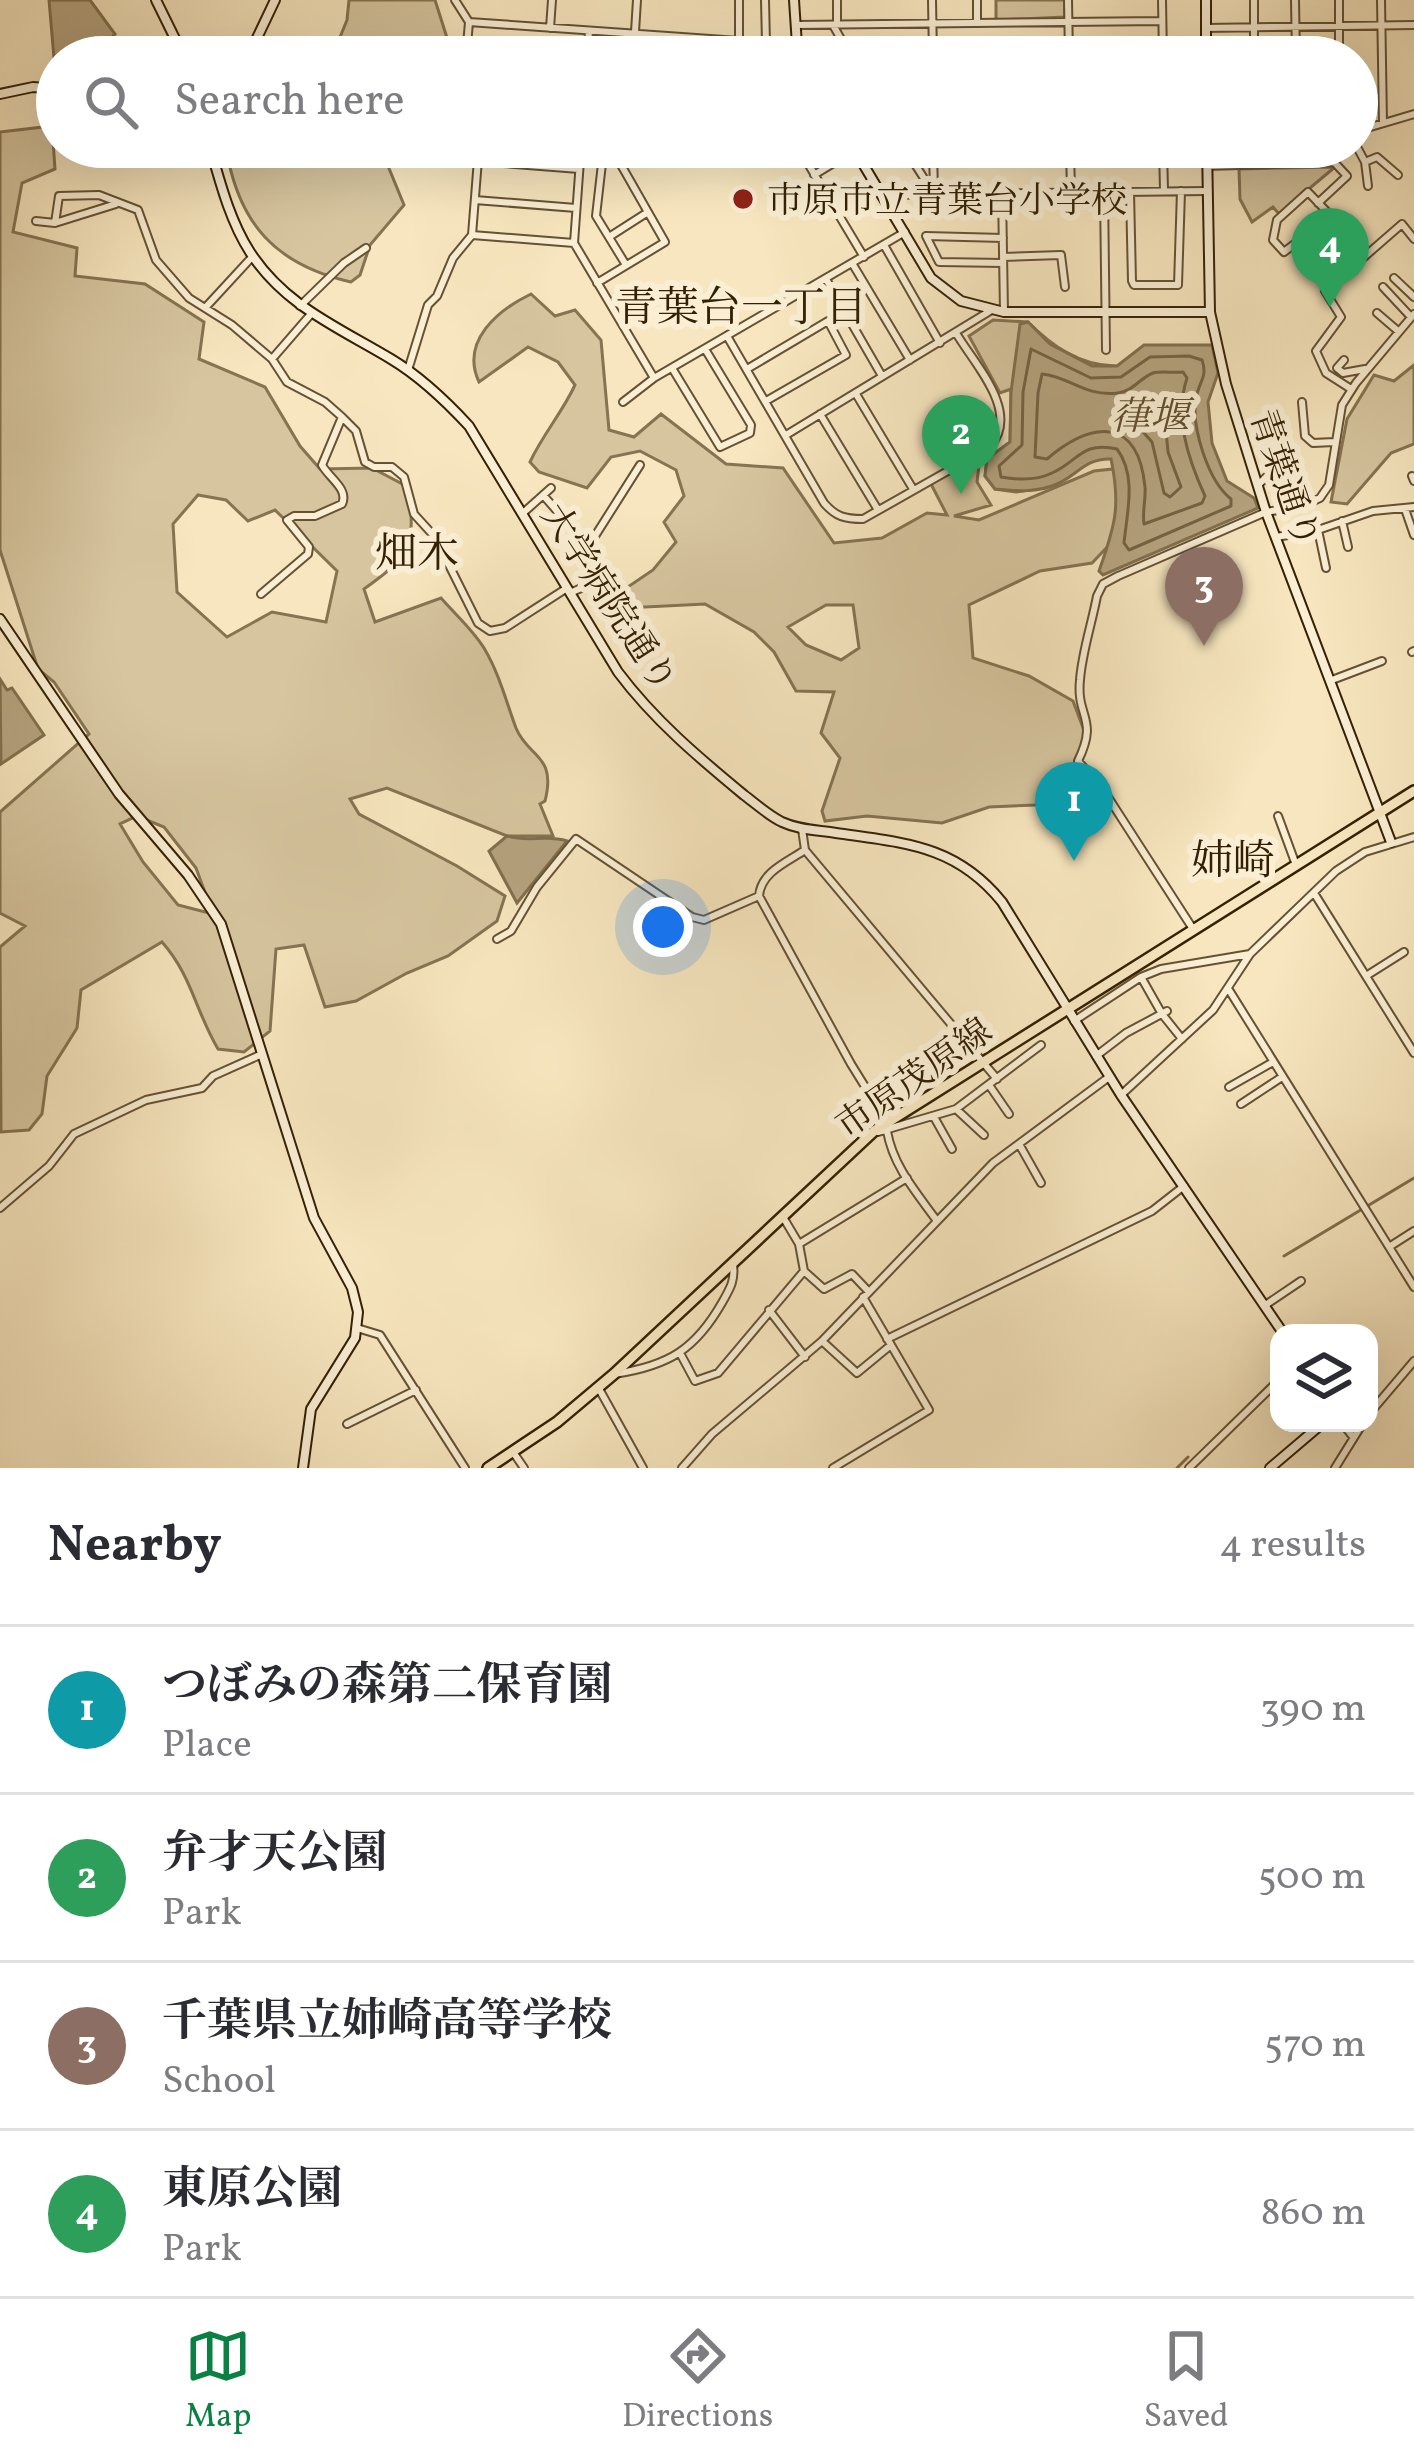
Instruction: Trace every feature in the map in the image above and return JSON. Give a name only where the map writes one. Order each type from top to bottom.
[{"type":"main road","name":"市原茂原線","points":[[488,1468],[614,1374],[874,1131],[1414,791]]},
{"type":"street","points":[[156,0],[174,36]]},
{"type":"street","points":[[258,36],[275,0]]},
{"type":"street","points":[[455,0],[469,22],[468,36]]},
{"type":"street","points":[[550,28],[552,0]]},
{"type":"street","points":[[634,34],[637,0]]},
{"type":"street","points":[[739,0],[739,36]]},
{"type":"street","points":[[765,0],[766,36]]},
{"type":"street","points":[[794,0],[796,36]]},
{"type":"street","points":[[837,0],[835,25],[840,36]]},
{"type":"street","points":[[932,0],[932,36]]},
{"type":"street","points":[[977,0],[977,23]]},
{"type":"street","points":[[1069,0],[1069,36]]},
{"type":"street","points":[[1162,0],[1162,36]]},
{"type":"street","points":[[1205,36],[1206,0]]},
{"type":"street","points":[[1253,0],[1254,36]]},
{"type":"street","points":[[1295,0],[1296,36]]},
{"type":"street","points":[[1339,0],[1339,36]]},
{"type":"street","points":[[1381,0],[1383,123]]},
{"type":"street","points":[[795,25],[1162,21]]},
{"type":"street","points":[[469,22],[663,36]]},
{"type":"street","points":[[1205,28],[1414,25]]},
{"type":"street","points":[[589,31],[589,36]]},
{"type":"street","points":[[0,94],[36,87]]},
{"type":"street","points":[[1378,124],[1414,114]]},
{"type":"street","points":[[1378,158],[1398,175]]},
{"type":"street","name":"大学病院通り","points":[[216,168],[253,256],[276,285],[311,314],[409,370],[469,426],[644,706],[708,766],[764,811],[802,829],[921,847],[960,861],[981,877],[1002,902],[1120,1095],[1276,1324]]},
{"type":"street","points":[[409,370],[428,305],[437,296],[453,258],[472,236],[477,168]]},
{"type":"street","points":[[557,168],[579,170],[574,244],[654,379]]},
{"type":"street","points":[[602,168],[596,216],[626,265]]},
{"type":"street","points":[[597,283],[665,242],[623,168]]},
{"type":"street","points":[[810,168],[864,257]]},
{"type":"street","points":[[814,175],[824,168]]},
{"type":"street","points":[[866,168],[940,286],[961,301],[1004,312],[1210,312]]},
{"type":"street","points":[[917,168],[934,194]]},
{"type":"street","points":[[933,168],[934,194]]},
{"type":"street","points":[[1070,168],[1071,193]]},
{"type":"street","points":[[1163,168],[1164,191]]},
{"type":"street","name":"青葉通り","points":[[1207,168],[1210,312],[1226,384],[1266,512],[1391,842]]},
{"type":"street","points":[[1318,203],[1347,176],[1340,168]]},
{"type":"street","points":[[1366,168],[1368,186]]},
{"type":"street","points":[[882,195],[1208,190]]},
{"type":"street","points":[[1130,192],[1134,285],[1178,285],[1181,191]]},
{"type":"street","points":[[1308,191],[1318,203],[1331,216],[1284,252],[1273,240],[1277,220],[1308,191]]},
{"type":"street","points":[[1104,192],[1106,350]]},
{"type":"street","points":[[1002,194],[1004,312]]},
{"type":"street","points":[[55,223],[59,196],[99,195],[138,210],[156,260],[189,298],[272,359],[287,382],[342,417],[356,431],[365,462],[374,467],[392,466],[404,477],[414,514],[435,537],[485,629],[505,628],[587,584],[584,555],[640,465]]},
{"type":"street","points":[[475,200],[576,208]]},
{"type":"street","points":[[35,221],[55,223],[120,202]]},
{"type":"street","points":[[609,236],[648,212]]},
{"type":"street","points":[[1352,390],[1325,373],[1316,351],[1341,317],[1325,291],[1402,224],[1414,239]]},
{"type":"street","points":[[623,402],[672,368],[904,232]]},
{"type":"street","points":[[472,236],[574,244]]},
{"type":"street","points":[[1003,238],[926,236],[939,262],[1061,255],[1065,287]]},
{"type":"street","points":[[884,245],[940,343]]},
{"type":"street","points":[[301,306],[366,248]]},
{"type":"street","points":[[205,308],[253,256]]},
{"type":"street","points":[[852,263],[910,360]]},
{"type":"street","points":[[1394,278],[1414,297]]},
{"type":"street","points":[[826,279],[882,376]]},
{"type":"street","points":[[1193,928],[1104,791],[1078,761],[1089,739],[1079,682],[1103,584],[1266,512],[1320,498],[1329,485],[1342,406],[1413,316],[1383,287]]},
{"type":"street","points":[[785,435],[990,311]]},
{"type":"street","points":[[272,359],[311,314]]},
{"type":"street","points":[[1377,314],[1398,332]]},
{"type":"street","points":[[747,369],[827,321],[846,355],[766,401]]},
{"type":"street","points":[[727,336],[834,514],[863,519],[990,447],[1003,425],[1001,409],[956,333]]},
{"type":"street","points":[[672,368],[720,447],[728,446],[750,433],[751,425],[705,349]]},
{"type":"street","points":[[1344,360],[1337,368],[1343,373],[1368,368]]},
{"type":"street","points":[[855,393],[913,489]]},
{"type":"street","points":[[1302,402],[1305,436],[1313,443],[1334,442]]},
{"type":"street","points":[[820,414],[878,510]]},
{"type":"street","points":[[261,594],[308,554],[309,547],[287,520],[315,516],[345,499],[322,465],[342,417]]},
{"type":"street","points":[[1258,485],[1286,458]]},
{"type":"street","points":[[1294,467],[1310,504]]},
{"type":"street","points":[[523,513],[551,488]]},
{"type":"street","points":[[543,495],[557,511]]},
{"type":"street","points":[[1276,537],[1318,530],[1373,511],[1409,508],[1414,535]]},
{"type":"street","points":[[1342,521],[1348,547]]},
{"type":"street","points":[[1318,530],[1327,568]]},
{"type":"street","points":[[0,619],[119,794],[213,910],[314,1218],[352,1288],[357,1328],[350,1351],[311,1409],[303,1468]]},
{"type":"street","points":[[1331,680],[1382,662]]},
{"type":"street","points":[[1278,816],[1296,865]]},
{"type":"street","points":[[802,829],[805,850],[997,1078]]},
{"type":"street","points":[[1120,1095],[1229,990],[1250,954],[1313,892],[1365,852],[1414,837]]},
{"type":"street","points":[[497,939],[511,932],[537,887],[576,839],[692,917],[704,920],[759,896]]},
{"type":"street","points":[[805,850],[770,874],[759,896],[887,1126],[890,1148],[937,1221]]},
{"type":"street","points":[[1313,892],[1414,1053]]},
{"type":"street","points":[[1366,976],[1404,952]]},
{"type":"street","points":[[1074,1021],[1141,977],[1162,969],[1250,954]]},
{"type":"street","points":[[1136,965],[1182,1039]]},
{"type":"street","points":[[1229,990],[1414,1287]]},
{"type":"street","points":[[1096,1056],[1164,1012]]},
{"type":"street","points":[[887,1126],[956,1109],[1041,1045]]},
{"type":"street","points":[[0,1208],[49,1166],[74,1134],[146,1100],[202,1088],[212,1076],[262,1054]]},
{"type":"street","points":[[1229,1087],[1273,1062]]},
{"type":"street","points":[[682,1468],[712,1434],[822,1341],[993,1162],[1109,1076]]},
{"type":"street","points":[[1241,1104],[1282,1077]]},
{"type":"street","points":[[988,1085],[1009,1114]]},
{"type":"street","points":[[956,1109],[984,1135]]},
{"type":"street","points":[[934,1117],[952,1149]]},
{"type":"street","points":[[1019,1144],[1041,1184]]},
{"type":"street","points":[[799,1244],[907,1178]]},
{"type":"street","points":[[822,1341],[857,1373],[889,1342],[1152,1211],[1184,1186]]},
{"type":"street","points":[[782,1215],[799,1244],[804,1270],[824,1289],[852,1274],[929,1410],[832,1468]]},
{"type":"street","points":[[1389,1247],[1414,1232]]},
{"type":"street","points":[[614,1374],[642,1370],[680,1353],[708,1328],[734,1281],[733,1261]]},
{"type":"street","points":[[680,1353],[695,1381],[718,1373],[804,1270]]},
{"type":"street","points":[[1264,1306],[1301,1282]]},
{"type":"street","points":[[770,1310],[805,1357]]},
{"type":"street","points":[[357,1328],[380,1335],[465,1468]]},
{"type":"street","points":[[1378,1403],[1414,1361]]},
{"type":"street","points":[[598,1387],[643,1468]]},
{"type":"street","points":[[1190,1468],[1270,1389]]},
{"type":"street","points":[[347,1424],[416,1390]]},
{"type":"street","points":[[1270,1468],[1312,1432]]},
{"type":"street","points":[[1349,1432],[1353,1437]]},
{"type":"street","points":[[1336,1468],[1357,1432]]},
{"type":"street","points":[[513,1452],[524,1468]]},
{"type":"shaded area","points":[[349,0],[435,0],[446,36],[341,36]]},
{"type":"shaded area","points":[[996,0],[1065,0],[1065,17],[996,20]]},
{"type":"shaded area","points":[[36,128],[36,168],[55,169],[22,183],[13,232],[77,248],[75,276],[145,284],[204,322],[199,359],[265,387],[300,446],[320,469],[372,468],[408,487],[407,547],[392,567],[364,589],[375,622],[441,598],[475,635],[494,667],[521,738],[544,765],[548,786],[540,804],[553,836],[507,836],[387,788],[350,799],[359,814],[505,896],[497,921],[448,956],[356,1001],[325,1007],[304,945],[276,949],[270,1031],[244,1052],[218,1049],[180,968],[162,942],[81,990],[77,1028],[47,1076],[42,1114],[29,1130],[1,1132],[0,947],[25,926],[0,913],[0,812],[89,734],[54,682],[38,669],[0,550],[0,132]],"holes":[[[198,495],[226,500],[248,521],[275,510],[337,571],[326,622],[272,612],[227,637],[177,592],[173,524]],[[137,816],[164,827],[196,868],[213,914],[178,905],[120,824]]]},
{"type":"shaded area","points":[[231,168],[389,168],[404,205],[370,245],[360,275],[351,282],[302,265],[265,237],[240,198]]},
{"type":"shaded area","points":[[1334,168],[1279,214],[1273,207],[1252,222],[1240,199],[1239,169]]},
{"type":"shaded area","points":[[531,294],[555,316],[575,310],[601,340],[609,430],[634,437],[661,414],[726,464],[783,468],[834,543],[882,538],[927,513],[947,515],[931,484],[980,457],[977,482],[991,505],[954,516],[979,520],[1094,471],[1113,469],[1119,491],[1112,542],[1092,563],[1040,571],[969,605],[973,658],[1029,676],[1073,701],[1085,733],[1075,774],[1036,805],[989,807],[942,823],[867,816],[825,821],[822,811],[840,758],[821,733],[834,692],[796,691],[774,652],[754,632],[705,604],[626,608],[619,593],[653,570],[676,542],[664,522],[684,496],[676,470],[640,451],[611,457],[587,488],[539,472],[530,462],[575,385],[558,362],[528,347],[479,382],[474,367],[478,340],[495,318]],"holes":[[[826,605],[853,605],[859,648],[841,660],[806,645],[788,627]]]},
{"type":"shaded area","points":[[993,320],[1028,322],[1067,353],[1114,366],[1045,488],[995,489],[985,476],[987,459],[1010,442],[1011,389],[1000,393],[969,336]]},
{"type":"shaded area","points":[[1414,365],[1414,444],[1391,453],[1347,504],[1331,502],[1347,419],[1374,375],[1394,381]]},
{"type":"water","points":[[49,0],[90,0],[115,34],[113,36],[52,36]]},
{"type":"water","name":"葎堰","points":[[1028,322],[1050,344],[1092,366],[1117,366],[1144,345],[1212,345],[1218,373],[1208,402],[1212,443],[1227,481],[1254,498],[1258,508],[1103,575],[1099,571],[1116,503],[1111,459],[1095,461],[1042,489],[995,489],[985,476],[987,459],[1010,442],[1020,324]]},
{"type":"water","points":[[0,679],[7,690],[12,688],[44,735],[1,764]]},
{"type":"water","points":[[507,836],[567,841],[517,903],[489,851]]},
{"type":"waterway","points":[[1284,1256],[1414,1178]]},
{"type":"waterway","points":[[1177,1468],[1188,1457]]},
{"type":"place","name":"市原市立青葉台小学校","points":[[743,199]]},
{"type":"place","name":"東原公園","points":[[1330,307]]},
{"type":"place","name":"弁才天公園","points":[[961,494]]},
{"type":"place","name":"千葉県立姉崎高等学校","points":[[1204,646]]},
{"type":"place","name":"つぼみの森第二保育園","points":[[1074,861]]},
{"type":"district","name":"青葉台一丁目","points":[[741,306]]},
{"type":"district","name":"畑木","points":[[417,552]]},
{"type":"district","name":"姉崎","points":[[1233,859]]}]
